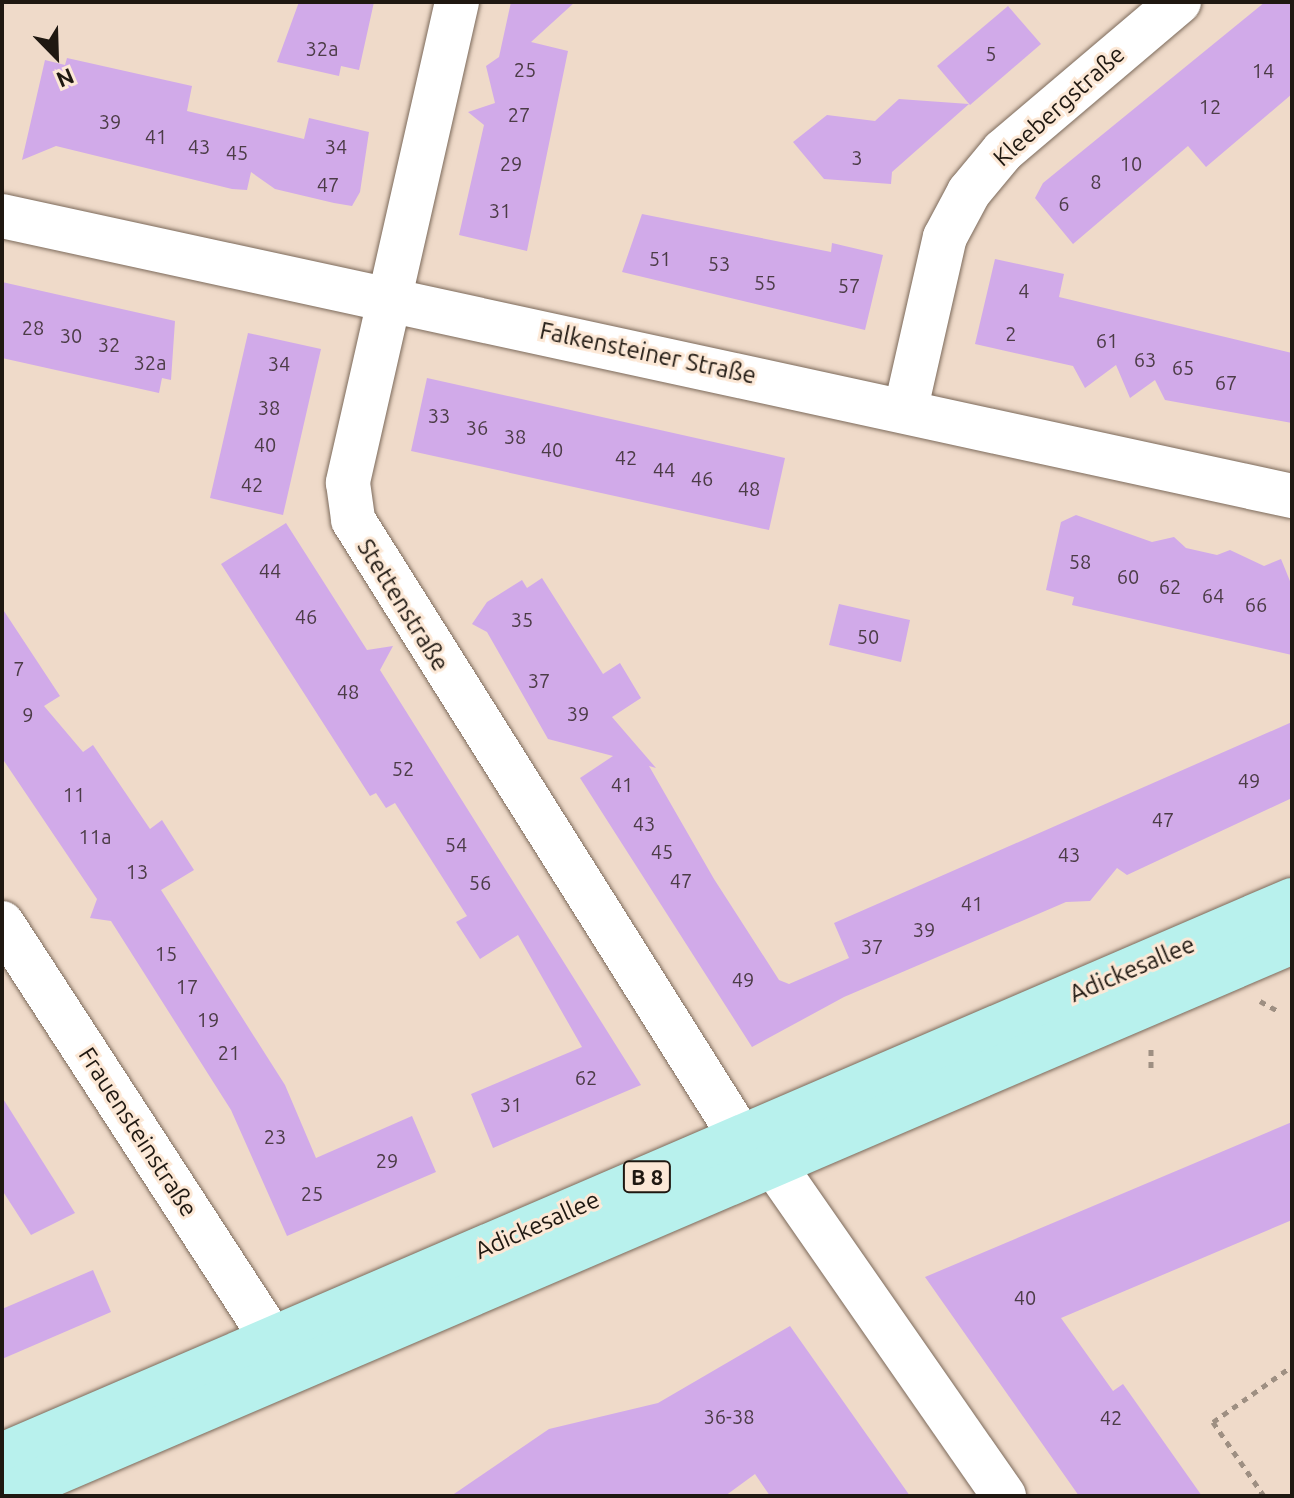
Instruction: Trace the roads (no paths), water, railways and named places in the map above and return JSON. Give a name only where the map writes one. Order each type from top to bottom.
[{"type":"main road","name":"Adickesallee","points":[[2,1455],[1292,900]]},
{"type":"main road","name":"Adickesallee","points":[[27,1491],[1292,942]]},
{"type":"street","name":"Stettenstraße","points":[[457,2],[348,483],[353,520],[740,1136]]},
{"type":"street","name":"Kleebergstraße","points":[[906,408],[945,237],[969,192],[1003,151],[1179,2]]},
{"type":"street","name":"Falkensteiner Straße","points":[[2,216],[906,408],[1292,496]]},
{"type":"street","name":"Frauensteinstraße","points":[[2,923],[273,1341]]},
{"type":"street","points":[[774,1165],[1004,1496]]}]
